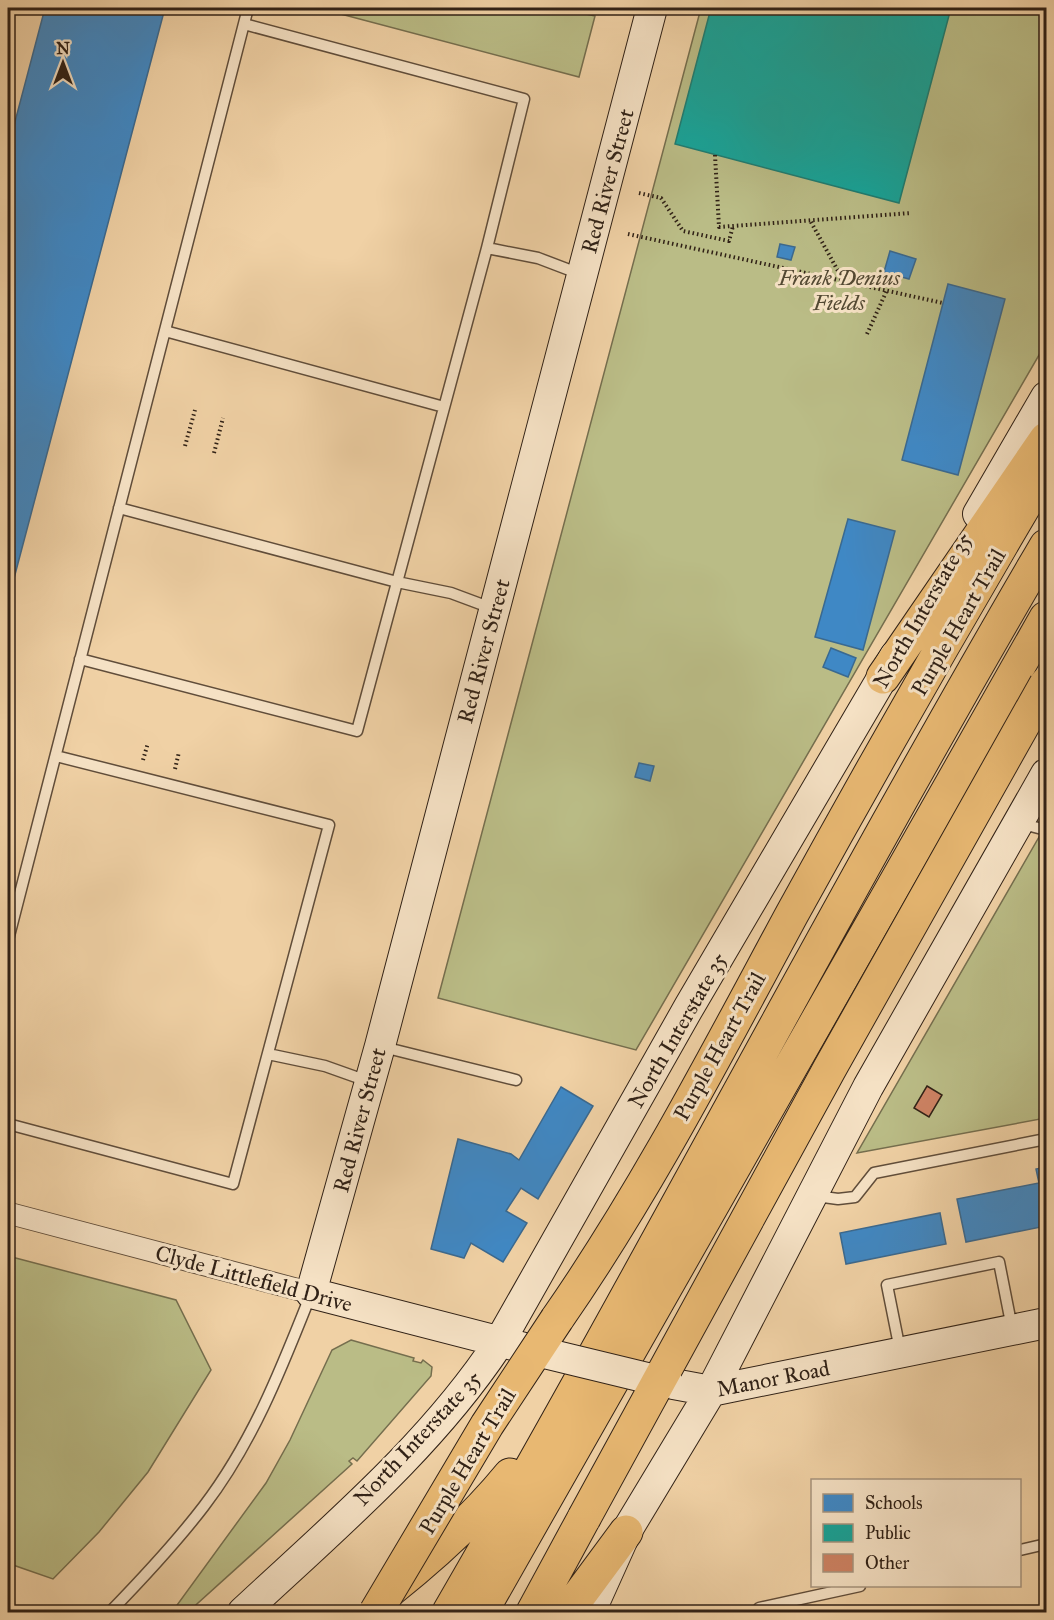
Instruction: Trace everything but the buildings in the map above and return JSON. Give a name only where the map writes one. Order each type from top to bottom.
[{"type":"highway","points":[[883,677],[1047,439]]},
{"type":"highway","name":"Purple Heart Trail","points":[[376,1612],[487,1425],[585,1278],[649,1171],[828,848],[1047,469]]},
{"type":"highway","name":"Purple Heart Trail","points":[[449,1612],[571,1402],[932,747],[1047,546]]},
{"type":"highway","points":[[481,1612],[1047,618]]},
{"type":"highway","points":[[533,1612],[830,1068],[1047,684]]},
{"type":"highway","points":[[362,1612],[437,1553],[480,1511],[571,1402]]},
{"type":"highway","points":[[540,1612],[584,1518]]},
{"type":"highway","points":[[567,1612],[626,1532]]},
{"type":"main road","name":"Red River Street","points":[[311,1293],[380,1046],[652,8]]},
{"type":"main road","name":"North Interstate 35","points":[[243,1612],[428,1432],[478,1375],[500,1341],[689,1007],[1047,397]]},
{"type":"main road","points":[[590,1612],[626,1532],[711,1391],[868,1087],[1032,826],[1047,774]]},
{"type":"main road","name":"Clyde Littlefield Drive","points":[[311,1293],[500,1341]]},
{"type":"main road","name":"Manor Road","points":[[500,1341],[668,1383],[711,1391],[1047,1323]]},
{"type":"street","name":"Clyde Littlefield Drive","points":[[8,1213],[311,1293]]},
{"type":"lane","points":[[8,940],[248,8]]},
{"type":"lane","points":[[80,659],[357,731],[487,248],[524,99],[244,24]]},
{"type":"lane","points":[[487,248],[538,258],[583,275]]},
{"type":"lane","points":[[165,331],[444,407]]},
{"type":"lane","points":[[119,508],[397,582],[451,593],[494,609]]},
{"type":"lane","points":[[8,1124],[233,1184],[328,825],[56,756]]},
{"type":"lane","points":[[380,1046],[516,1080]]},
{"type":"lane","points":[[268,1054],[325,1066],[370,1082]]},
{"type":"lane","points":[[812,1196],[838,1199],[855,1197],[874,1173],[1047,1139]]},
{"type":"lane","points":[[901,1353],[887,1285],[999,1262],[1012,1330]]},
{"type":"lane","points":[[110,1612],[153,1567],[205,1504],[245,1441],[276,1383],[311,1293]]},
{"type":"lane","points":[[1021,1550],[1047,1544]]},
{"type":"lane","points":[[757,1612],[759,1608],[855,1587]]},
{"type":"path","points":[[590,8],[604,10]]},
{"type":"path","points":[[715,155],[719,227],[911,213]]},
{"type":"path","points":[[639,193],[661,198],[683,231],[729,241],[733,226]]},
{"type":"path","points":[[811,222],[844,281]]},
{"type":"path","points":[[628,234],[943,303]]},
{"type":"path","points":[[867,334],[888,290]]},
{"type":"path","points":[[185,446],[195,410]]},
{"type":"path","points":[[214,453],[223,418]]},
{"type":"green space","points":[[318,8],[559,8],[595,16],[579,77]]},
{"type":"green space","name":"Frank Denius Fields","points":[[701,8],[1046,8],[1046,343],[636,1050],[438,998]]},
{"type":"green space","points":[[1046,824],[1046,1118],[857,1153],[1043,830]]},
{"type":"green space","points":[[8,1256],[176,1300],[211,1370],[148,1472],[99,1532],[53,1579],[10,1564],[8,1567]]},
{"type":"green space","points":[[351,1340],[414,1358],[413,1361],[421,1363],[423,1360],[432,1367],[431,1376],[357,1461],[353,1458],[349,1461],[352,1464],[188,1612],[172,1612],[266,1483],[290,1440],[332,1350]]}]
